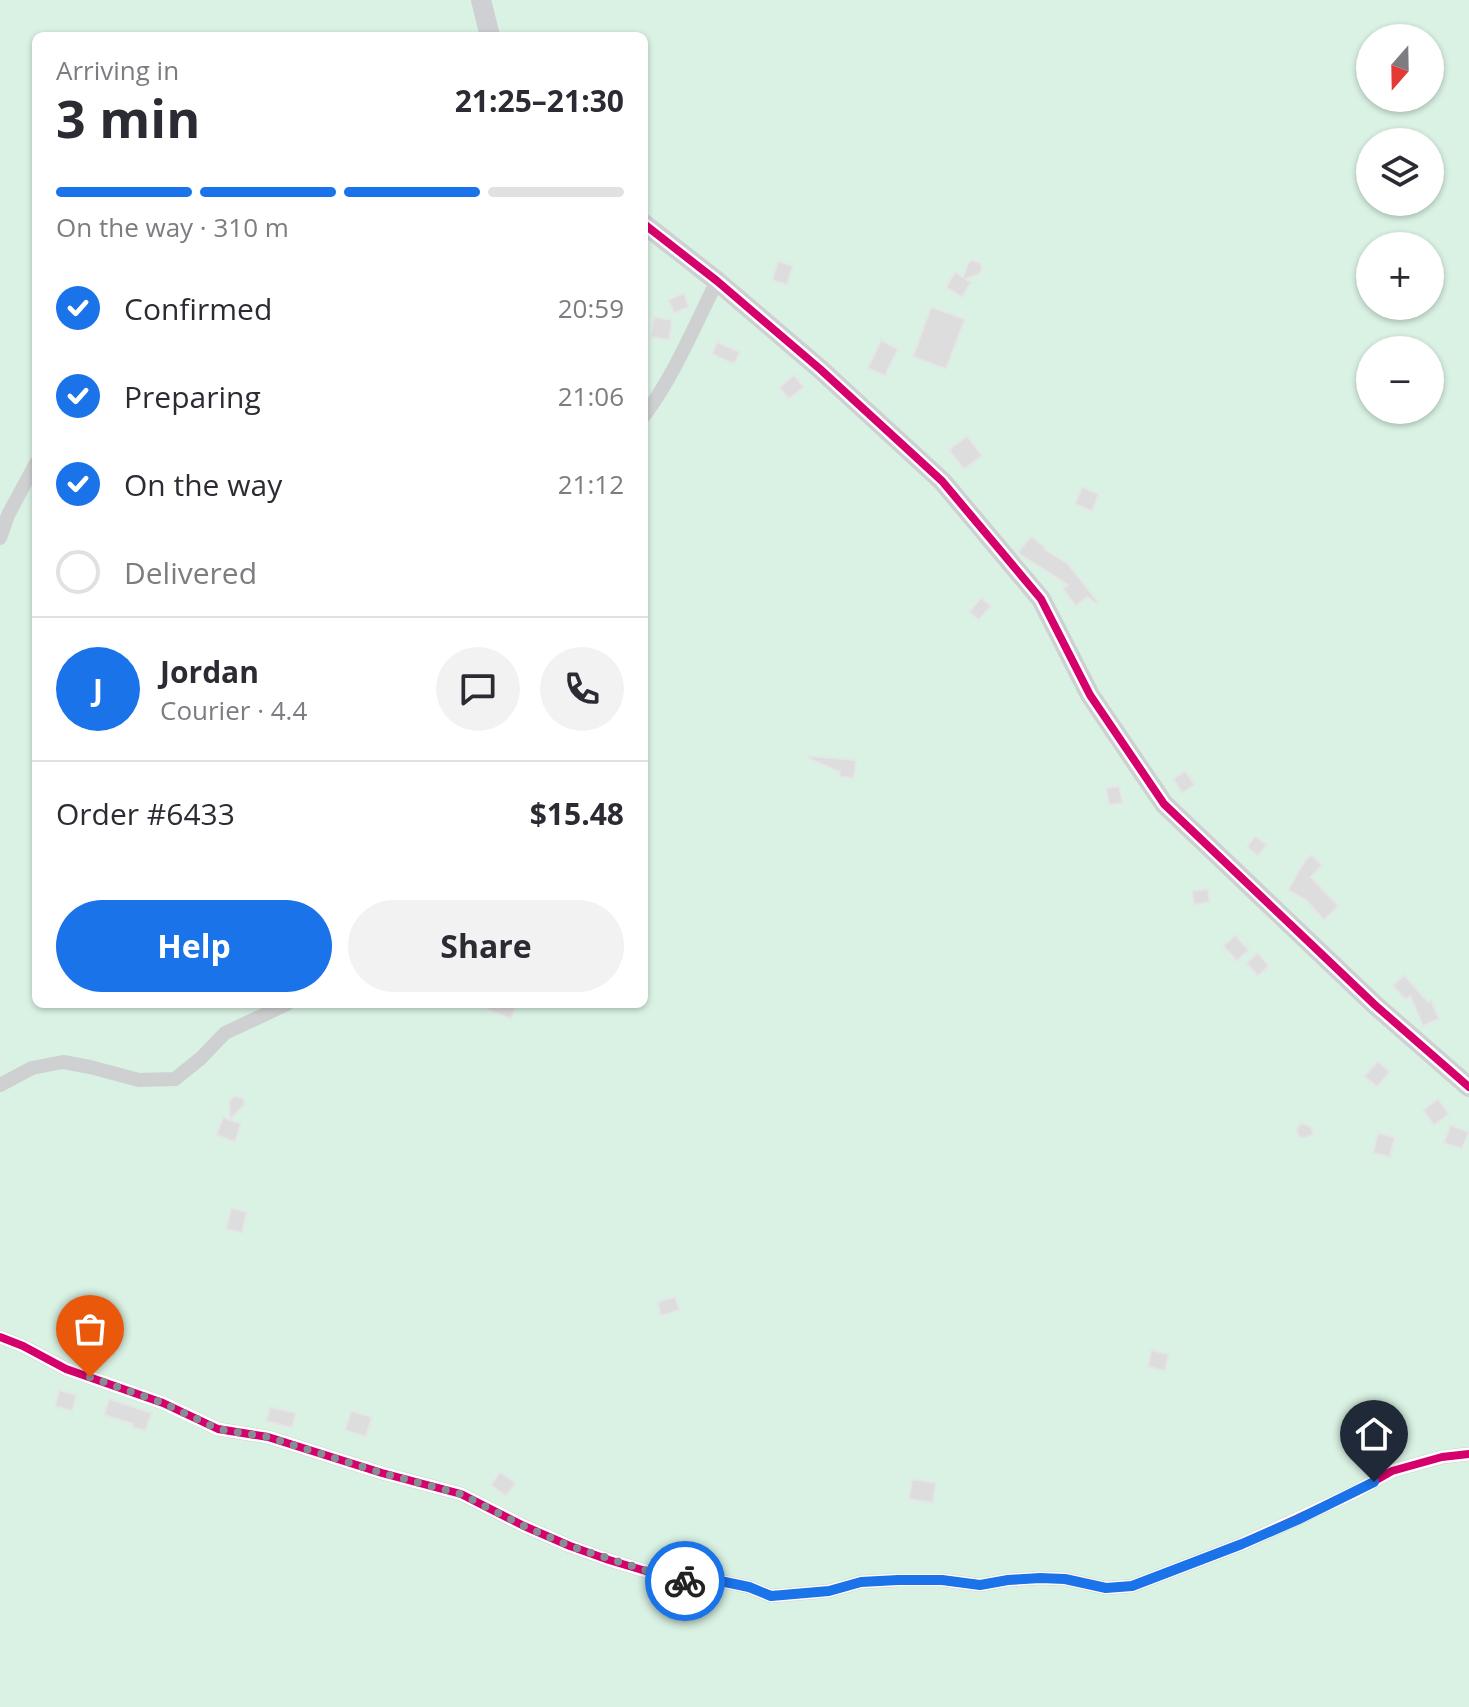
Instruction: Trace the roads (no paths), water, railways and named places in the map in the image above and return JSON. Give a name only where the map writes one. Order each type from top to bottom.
[{"type":"street","points":[[481,0],[489,32]]},
{"type":"street","points":[[648,227],[820,369],[931,471],[1041,599],[1090,695],[1164,804],[1375,1005],[1469,1087]]},
{"type":"street","points":[[648,411],[680,359],[717,281]]},
{"type":"street","points":[[0,538],[8,515],[32,470]]},
{"type":"street","points":[[0,1085],[32,1068],[63,1062],[139,1080],[175,1079],[225,1033],[278,1008]]},
{"type":"street","points":[[0,1337],[66,1369],[163,1403],[218,1429],[268,1437],[461,1494],[547,1536],[609,1560],[679,1581],[725,1582],[771,1596],[829,1591],[861,1582],[898,1580],[942,1580],[980,1585],[1040,1578],[1065,1579],[1106,1588],[1132,1586],[1242,1544],[1332,1503],[1392,1471],[1442,1457],[1469,1454]]}]
